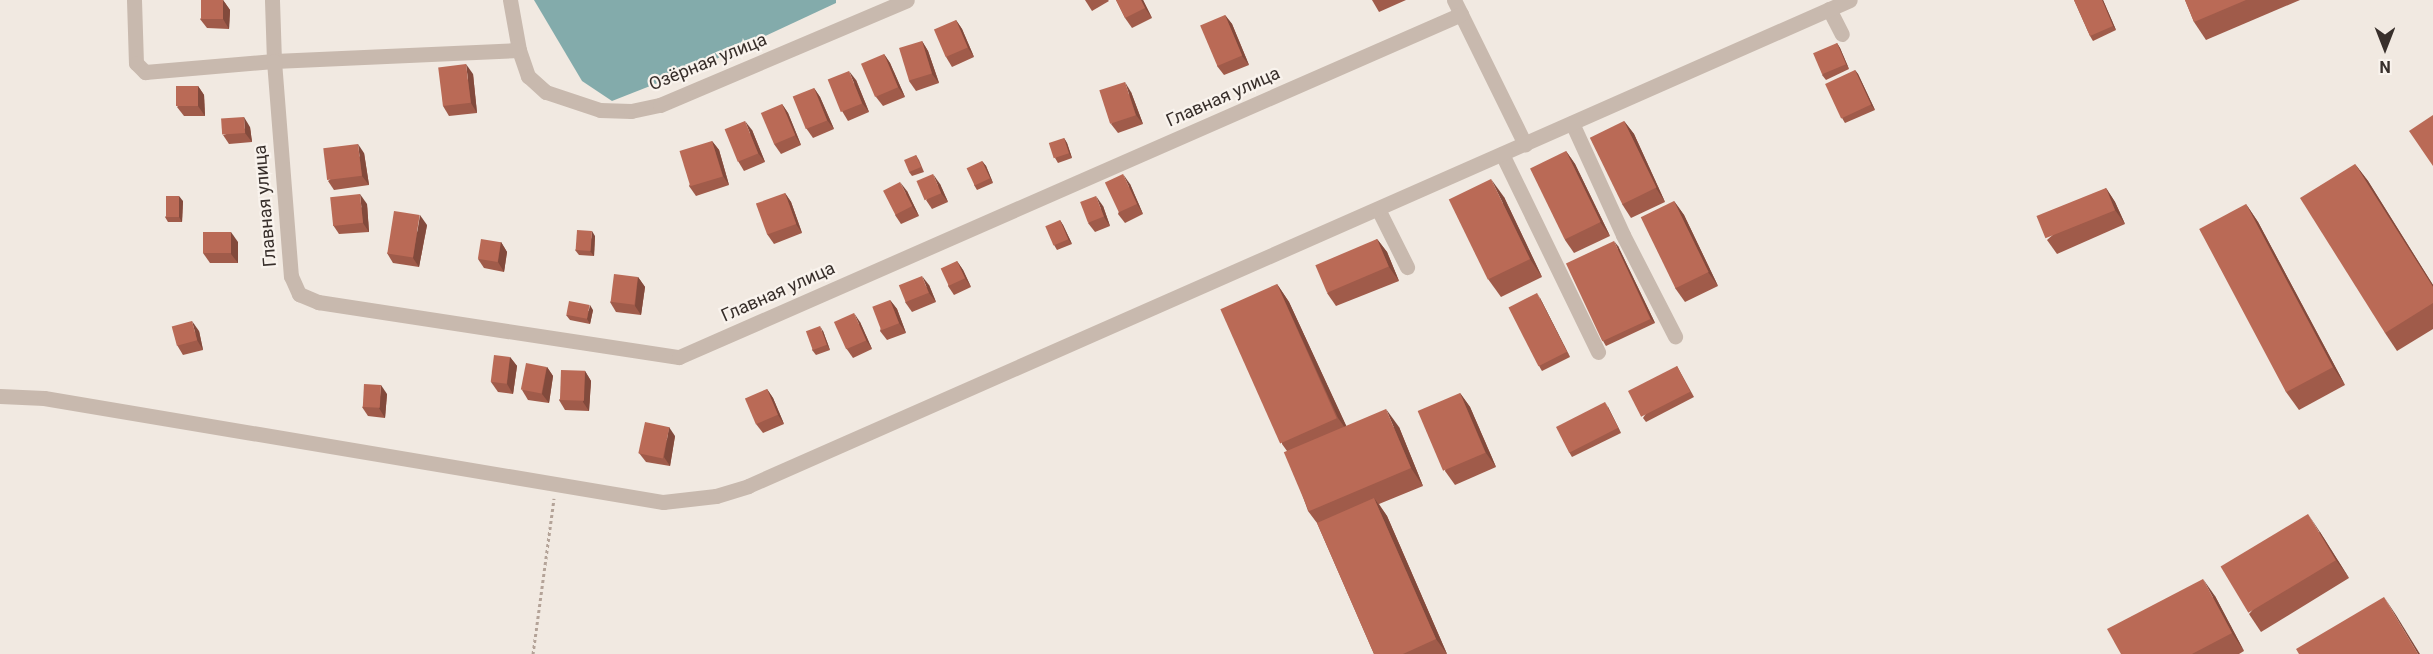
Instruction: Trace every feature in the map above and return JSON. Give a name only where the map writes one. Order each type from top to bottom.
[{"type":"street","points":[[134,0],[136,63],[145,72],[274,61],[519,50]]},
{"type":"street","name":"Главная улица","points":[[272,0],[274,61],[291,276],[299,294],[318,302],[679,357],[1458,7],[1525,144]]},
{"type":"street","name":"Озёрная улица","points":[[510,0],[519,50],[528,76],[546,92],[600,110],[631,111],[660,105],[907,0]]},
{"type":"street","points":[[0,396],[44,398],[663,502],[688,502],[759,481],[1850,0]]},
{"type":"street","points":[[1829,9],[1842,34]]},
{"type":"street","points":[[1572,123],[1675,336]]},
{"type":"street","points":[[1502,154],[1598,352]]},
{"type":"street","points":[[1378,208],[1407,267]]},
{"type":"path","points":[[533,654],[555,490]]},
{"type":"water","points":[[534,0],[836,0],[836,3],[701,66],[612,101],[582,81]]},
{"type":"building","points":[[201,0],[223,0],[223,19],[201,19]]},
{"type":"building","points":[[1116,0],[1141,0],[1145,8],[1125,18]]},
{"type":"building","points":[[2074,0],[2102,0],[2113,26],[2090,36]]},
{"type":"building","points":[[2185,0],[2246,0],[2194,22]]},
{"type":"building","points":[[1225,15],[1242,56],[1217,66],[1200,26]]},
{"type":"building","points":[[956,20],[968,48],[946,57],[934,29]]},
{"type":"building","points":[[922,41],[932,74],[909,81],[899,48]]},
{"type":"building","points":[[1837,43],[1846,64],[1822,74],[1813,53]]},
{"type":"building","points":[[884,54],[898,87],[875,97],[861,64]]},
{"type":"building","points":[[466,64],[471,103],[443,106],[438,67]]},
{"type":"building","points":[[1855,70],[1871,104],[1841,118],[1825,84]]},
{"type":"building","points":[[849,71],[862,103],[841,112],[828,80]]},
{"type":"building","points":[[1125,82],[1136,115],[1110,124],[1099,90]]},
{"type":"building","points":[[176,86],[198,86],[198,106],[176,106]]},
{"type":"building","points":[[814,88],[827,120],[806,129],[793,97]]},
{"type":"building","points":[[782,104],[795,135],[774,144],[761,113]]},
{"type":"building","points":[[2433,115],[2433,166],[2409,131]]},
{"type":"building","points":[[244,117],[245,133],[222,135],[221,119]]},
{"type":"building","points":[[745,121],[758,153],[738,162],[725,129]]},
{"type":"building","points":[[1624,121],[1656,188],[1622,204],[1590,138]]},
{"type":"building","points":[[1064,138],[1069,153],[1054,158],[1049,143]]},
{"type":"building","points":[[712,141],[723,176],[690,186],[679,151]]},
{"type":"building","points":[[358,144],[362,176],[327,180],[323,148]]},
{"type":"building","points":[[1566,151],[1601,222],[1565,240],[1530,169]]},
{"type":"building","points":[[916,155],[921,167],[909,172],[904,160]]},
{"type":"building","points":[[982,161],[990,178],[975,185],[967,168]]},
{"type":"building","points":[[2355,164],[2433,287],[2433,303],[2385,333],[2300,198]]},
{"type":"building","points":[[933,174],[941,193],[925,200],[916,181]]},
{"type":"building","points":[[1123,174],[1137,204],[1119,212],[1105,182]]},
{"type":"building","points":[[1491,179],[1530,259],[1488,280],[1449,200]]},
{"type":"building","points":[[900,182],[912,206],[895,215],[883,191]]},
{"type":"building","points":[[2106,188],[2115,210],[2045,238],[2036,216]]},
{"type":"building","points":[[785,193],[796,224],[767,235],[756,204]]},
{"type":"building","points":[[360,194],[363,223],[333,226],[330,197]]},
{"type":"building","points":[[166,196],[179,196],[179,217],[166,217]]},
{"type":"building","points":[[1096,196],[1104,217],[1088,223],[1080,202]]},
{"type":"building","points":[[1674,201],[1709,272],[1675,288],[1641,217]]},
{"type":"building","points":[[2246,204],[2333,367],[2286,392],[2199,229]]},
{"type":"building","points":[[394,211],[420,215],[413,258],[387,253]]},
{"type":"building","points":[[1060,220],[1068,239],[1053,246],[1045,226]]},
{"type":"building","points":[[577,230],[592,231],[591,251],[576,250]]},
{"type":"building","points":[[203,232],[231,232],[231,253],[203,253]]},
{"type":"building","points":[[481,239],[501,242],[498,262],[478,259]]},
{"type":"building","points":[[1377,239],[1389,267],[1327,293],[1315,265]]},
{"type":"building","points":[[1614,241],[1650,319],[1602,341],[1566,263]]},
{"type":"building","points":[[957,261],[965,278],[949,286],[941,269]]},
{"type":"building","points":[[614,274],[638,277],[634,305],[611,302]]},
{"type":"building","points":[[922,276],[929,293],[906,302],[899,285]]},
{"type":"building","points":[[1277,284],[1337,418],[1280,444],[1220,309]]},
{"type":"building","points":[[1537,293],[1567,352],[1538,366],[1508,308]]},
{"type":"building","points":[[890,300],[899,323],[881,330],[872,307]]},
{"type":"building","points":[[569,301],[590,305],[587,319],[566,315]]},
{"type":"building","points":[[854,313],[866,340],[846,349],[834,322]]},
{"type":"building","points":[[192,321],[197,340],[177,346],[172,326]]},
{"type":"building","points":[[820,326],[827,345],[813,350],[806,331]]},
{"type":"building","points":[[494,355],[510,357],[507,384],[491,382]]},
{"type":"building","points":[[526,363],[547,367],[541,394],[521,390]]},
{"type":"building","points":[[1677,366],[1690,392],[1641,417],[1628,391]]},
{"type":"building","points":[[561,370],[585,371],[584,401],[560,400]]},
{"type":"building","points":[[364,384],[381,385],[380,408],[363,407]]},
{"type":"building","points":[[767,389],[778,415],[756,424],[745,398]]},
{"type":"building","points":[[1460,393],[1485,453],[1443,471],[1418,411]]},
{"type":"building","points":[[1605,402],[1618,428],[1569,453],[1556,427]]},
{"type":"building","points":[[1386,409],[1411,468],[1309,511],[1284,452]]},
{"type":"building","points":[[645,422],[669,427],[663,458],[638,453]]},
{"type":"building","points":[[1374,498],[1436,639],[1403,654],[1374,654],[1317,523]]},
{"type":"building","points":[[2308,514],[2336,560],[2248,613],[2221,567]]},
{"type":"building","points":[[2203,579],[2232,633],[2192,654],[2121,654],[2107,629]]},
{"type":"building","points":[[2384,597],[2418,654],[2299,654],[2296,649]]}]
